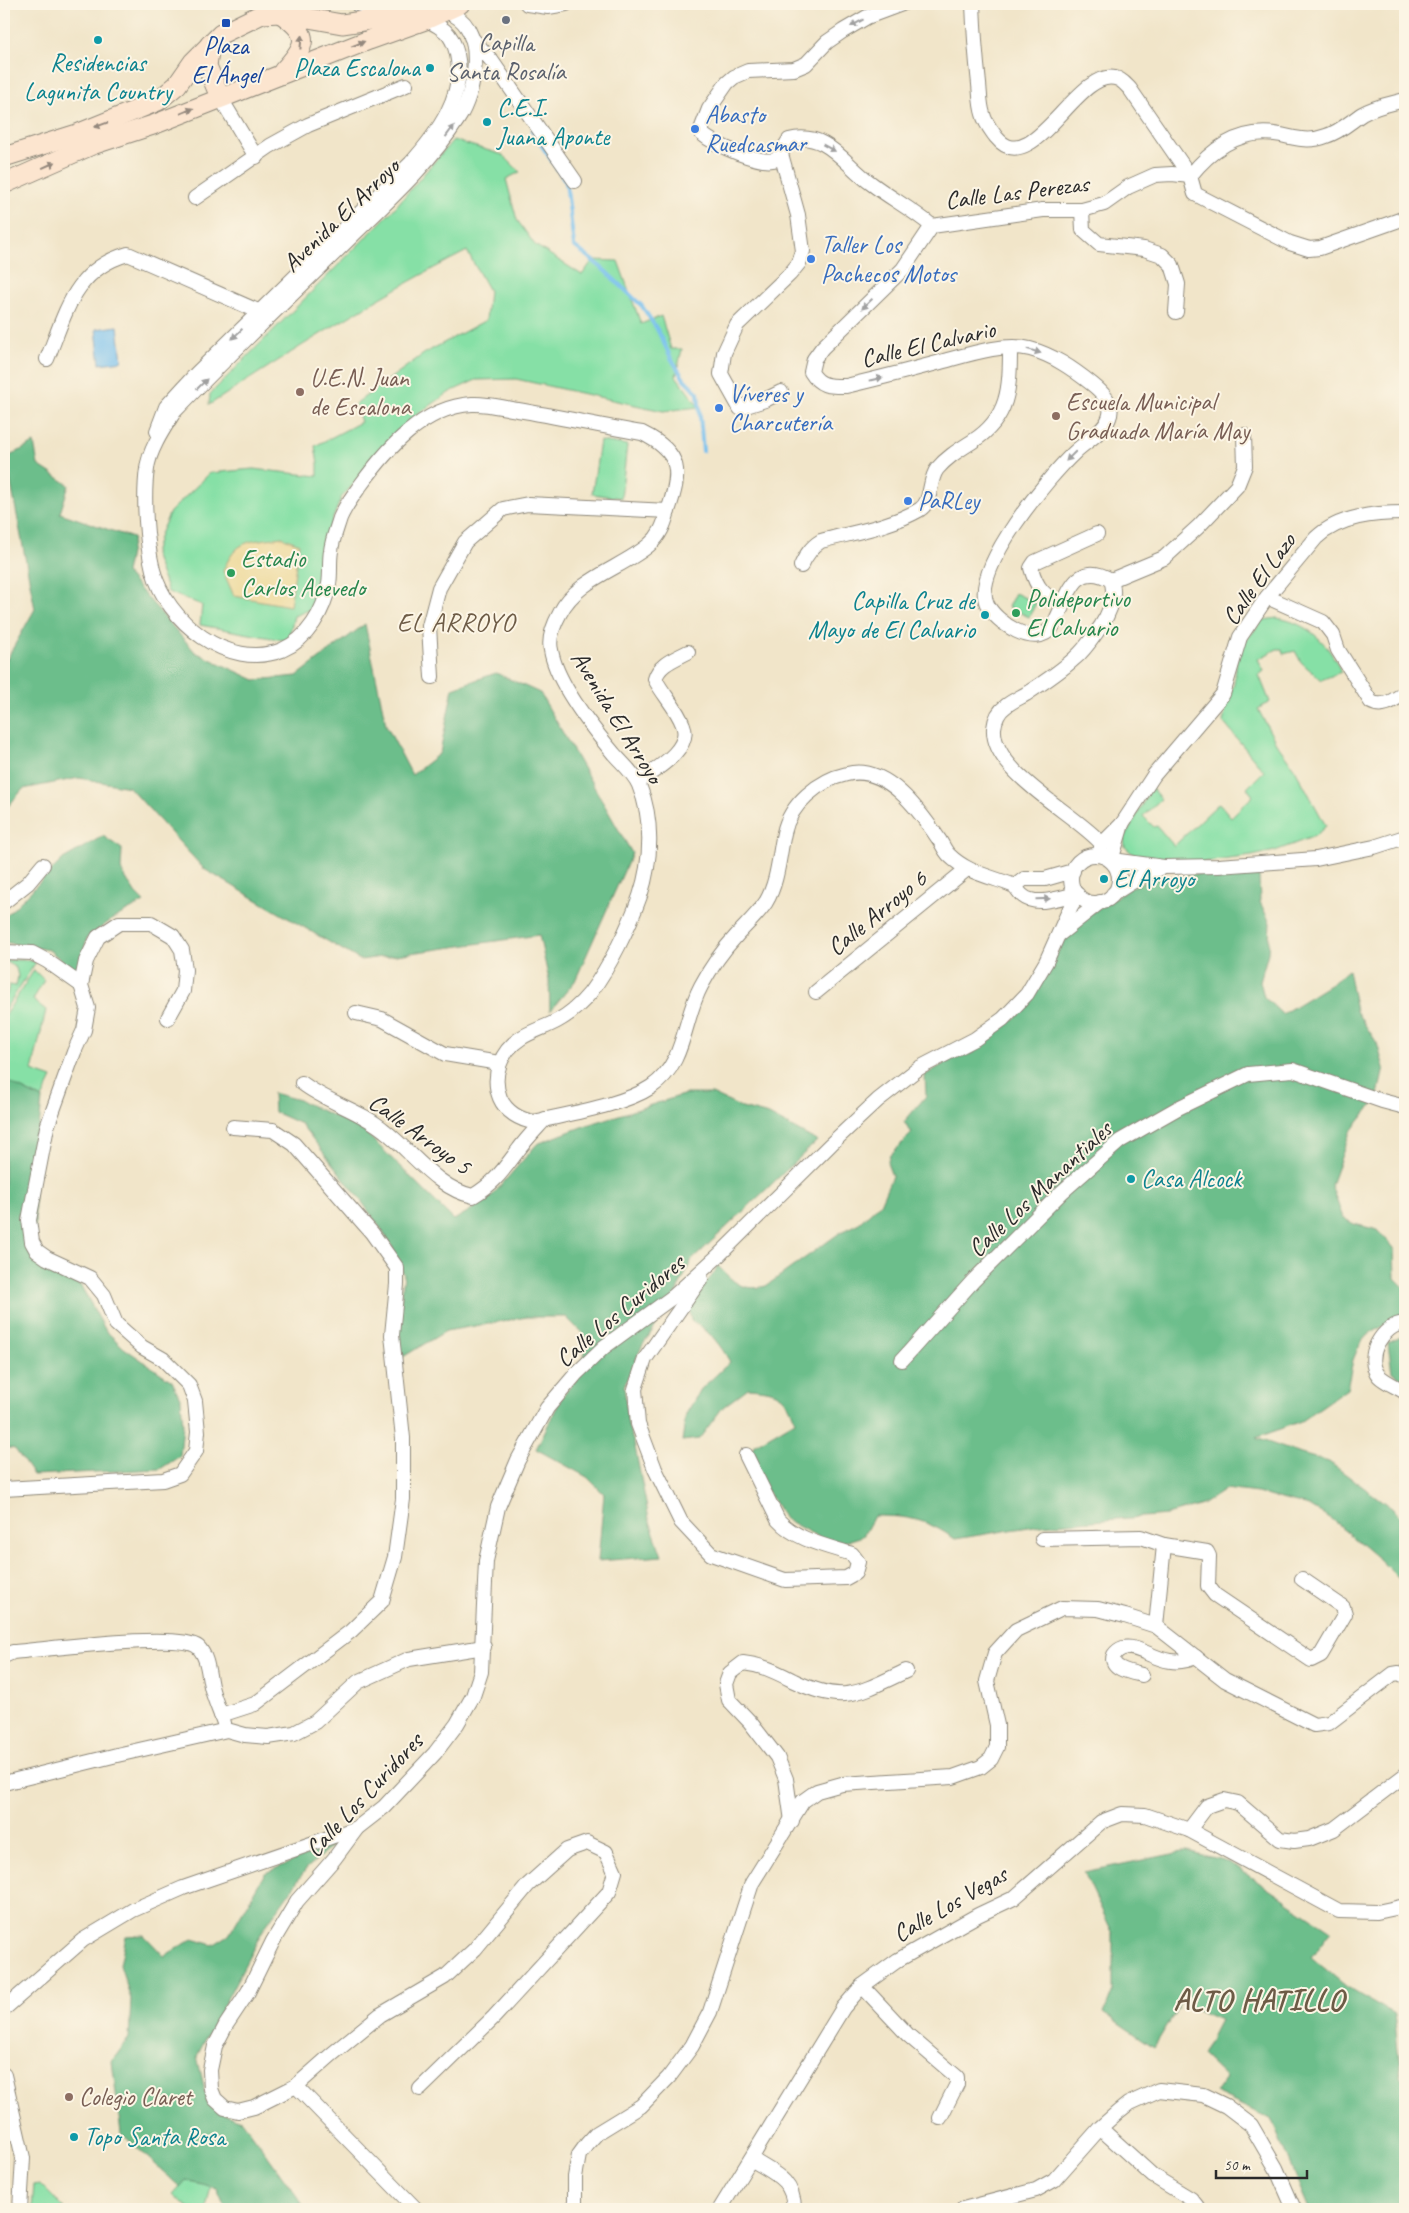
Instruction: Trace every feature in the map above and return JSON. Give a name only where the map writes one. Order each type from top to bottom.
[{"type":"street","points":[[357,4],[443,12],[460,4]]},
{"type":"street","points":[[527,4],[548,7],[566,4]]},
{"type":"street","points":[[902,4],[867,17],[843,31],[827,42],[806,64],[794,69],[748,70],[726,83],[709,109],[702,127],[702,134],[710,141],[726,148],[769,161],[777,159],[788,140],[798,137],[824,144],[841,154],[872,185],[912,209],[932,226]]},
{"type":"street","points":[[973,4],[975,44],[983,114],[1001,142],[1010,148],[1021,147],[1037,138],[1052,126],[1088,86],[1097,80],[1115,77],[1130,89],[1190,176],[1195,194],[1290,243],[1309,248],[1320,248],[1405,218]]},
{"type":"street","points":[[4,157],[77,134],[158,101],[177,85],[193,62],[221,34],[262,14],[280,13],[342,24],[380,19],[418,9]]},
{"type":"street","points":[[4,184],[92,145],[153,125],[280,74],[418,9]]},
{"type":"street","name":"Avenida El Arroyo","points":[[265,314],[411,163],[426,146],[441,123],[456,90],[459,70],[458,61],[450,37],[418,9]]},
{"type":"street","name":"Avenida El Arroyo","points":[[443,12],[452,14],[467,27],[475,62],[472,88],[459,117],[423,166],[265,314],[197,373],[166,407],[155,436],[153,451],[147,468],[145,506],[153,570],[159,585],[177,613],[201,637],[226,650],[244,654],[263,654],[291,646],[314,623],[327,593],[331,548],[346,506],[370,474],[403,436],[437,412],[472,404],[490,404],[642,433],[655,439],[671,453],[678,468],[676,486],[659,536],[649,546],[600,576],[565,603],[553,628],[550,648],[556,671],[577,704],[606,744],[638,782],[647,809],[649,859],[645,882],[626,929],[590,992],[576,1008],[558,1020],[520,1038],[499,1063]]},
{"type":"street","points":[[280,13],[299,28],[302,42],[297,56],[280,74]]},
{"type":"street","points":[[470,36],[491,60],[575,181]]},
{"type":"street","points":[[210,44],[207,66],[220,97],[256,157]]},
{"type":"street","points":[[195,198],[270,146],[308,125],[406,85]]},
{"type":"street","points":[[1190,176],[1213,151],[1245,135],[1262,132],[1306,140],[1326,136],[1379,106],[1405,100]]},
{"type":"street","points":[[781,154],[798,215],[803,251],[799,263],[790,274],[737,325],[724,353],[721,374],[740,408],[765,400],[781,392]]},
{"type":"street","name":"Calle Las Perezas","points":[[932,226],[1043,210],[1082,210],[1104,204],[1128,187],[1155,175],[1190,176]]},
{"type":"street","points":[[1082,210],[1083,230],[1099,244],[1144,249],[1162,255],[1172,265],[1178,284],[1176,312]]},
{"type":"street","name":"Calle El Calvario","points":[[932,226],[903,270],[838,332],[818,354],[814,359],[811,372],[816,380],[826,386],[846,386],[988,350],[1029,349],[1055,358],[1099,390],[1110,406],[1111,413],[1105,426],[1074,452],[1044,484],[1022,513],[1002,544],[985,587],[987,604],[996,618],[1014,631],[1038,635],[1052,627],[1063,602],[1075,582],[1086,575],[1102,574],[1111,580]]},
{"type":"street","points":[[47,359],[76,289],[95,268],[111,259],[128,254],[265,314]]},
{"type":"street","points":[[801,566],[806,555],[814,545],[821,541],[893,522],[921,509],[927,502],[932,476],[937,469],[957,450],[986,432],[996,421],[1009,391],[1010,348]]},
{"type":"street","points":[[1113,894],[1119,882],[1119,875],[1086,828],[1027,784],[1005,760],[996,744],[994,729],[996,716],[1005,706],[1053,676],[1077,657],[1107,616],[1113,600],[1111,580],[1164,558],[1198,527],[1237,486],[1245,466],[1244,434]]},
{"type":"street","points":[[432,677],[429,626],[439,588],[465,542],[503,509],[528,504],[668,511]]},
{"type":"street","name":"Calle El Lazo","points":[[1106,856],[1122,824],[1154,775],[1223,694],[1240,637],[1267,597],[1326,529],[1360,516],[1405,513]]},
{"type":"street","points":[[1063,602],[1052,600],[1044,594],[1035,582],[1031,568],[1035,562],[1097,534]]},
{"type":"street","points":[[1267,597],[1323,622],[1333,635],[1338,650],[1371,702],[1377,705],[1384,704],[1405,693]]},
{"type":"street","points":[[638,782],[673,756],[683,743],[684,727],[655,679],[657,671],[688,652]]},
{"type":"street","points":[[356,1013],[382,1019],[444,1054],[499,1063],[496,1080],[502,1102],[511,1112],[524,1120],[534,1122],[621,1102],[652,1087],[662,1077],[679,1052],[694,1003],[710,970],[721,953],[766,902],[778,864],[789,818],[800,802],[816,788],[848,773],[864,774],[885,780],[898,789],[914,806],[948,854],[967,869],[1015,886],[1023,897],[1038,900],[1077,895]]},
{"type":"street","name":"Calle El Lazo","points":[[1106,856],[1122,824]]},
{"type":"street","points":[[1100,902],[1084,900],[1077,895],[1071,880],[1073,871],[1083,859],[1106,856],[1120,861],[1164,867],[1218,866],[1316,859],[1374,847],[1405,837]]},
{"type":"street","points":[[4,902],[28,883],[43,865]]},
{"type":"street","points":[[1058,935],[1100,902],[1140,877],[1164,867]]},
{"type":"street","name":"Calle Arroyo 6","points":[[816,992],[967,869]]},
{"type":"street","points":[[1015,886],[1024,878],[1045,878],[1073,871]]},
{"type":"street","name":"Calle Los Curidores","points":[[420,2089],[494,2017],[609,1892],[615,1872],[606,1852],[587,1844],[567,1850],[528,1886],[475,1949],[445,1977],[380,2015],[296,2086],[254,2107],[238,2111],[225,2108],[215,2099],[211,2089],[210,2070],[214,2046],[226,2024],[248,1992],[273,1941],[297,1901],[334,1859],[356,1828],[384,1807],[411,1780],[457,1724],[472,1696],[481,1672],[484,1647],[486,1561],[498,1507],[518,1460],[547,1408],[576,1374],[604,1347],[674,1296],[718,1256],[831,1144],[899,1083],[920,1068],[975,1040],[1003,1019],[1027,994],[1046,962],[1070,906],[1077,895]]},
{"type":"street","points":[[4,1489],[163,1480],[180,1474],[196,1451],[198,1432],[195,1401],[189,1385],[162,1359],[142,1347],[116,1324],[104,1295],[90,1278],[46,1258],[37,1251],[32,1242],[29,1220],[47,1127],[74,1052],[84,1030],[88,1008],[81,985],[86,961],[98,937],[119,923],[150,923],[174,936],[182,950],[185,970],[183,991],[168,1018]]},
{"type":"street","points":[[4,952],[32,954],[47,961],[81,985]]},
{"type":"street","name":"Calle Los Manantiales","points":[[902,1360],[974,1281],[1062,1192],[1120,1142],[1178,1108],[1248,1074],[1293,1070],[1382,1101],[1405,1107]]},
{"type":"street","name":"Calle Arroyo 5","points":[[302,1084],[319,1096],[371,1121],[384,1130],[443,1182],[464,1194],[473,1196],[484,1189],[506,1169],[519,1149],[545,1119]]},
{"type":"street","points":[[221,1715],[255,1704],[351,1631],[382,1601],[395,1557],[403,1499],[403,1438],[392,1335],[397,1268],[372,1234],[294,1144],[272,1130],[233,1127]]},
{"type":"street","points":[[718,1256],[645,1359],[635,1389],[638,1424],[654,1468],[681,1522],[711,1554],[785,1580],[846,1578],[855,1573],[858,1562],[852,1554],[786,1529],[778,1520],[746,1455]]},
{"type":"street","points":[[1405,1323],[1390,1328],[1379,1340],[1374,1364],[1379,1376],[1405,1392]]},
{"type":"street","points":[[1042,1539],[1141,1537],[1164,1545],[1207,1552],[1209,1556],[1208,1586],[1215,1595],[1311,1660],[1321,1655],[1345,1611],[1343,1607],[1302,1579]]},
{"type":"street","points":[[1156,1626],[1164,1545]]},
{"type":"street","points":[[575,2209],[575,2177],[579,2155],[597,2132],[641,2106],[669,2077],[692,2046],[710,2012],[752,1883],[804,1802],[817,1792],[842,1784],[953,1777],[981,1767],[990,1759],[997,1747],[997,1724],[987,1681],[995,1653],[1016,1630],[1062,1608],[1098,1609],[1156,1626],[1225,1680],[1244,1692],[1314,1725],[1329,1723],[1393,1674],[1400,1673],[1405,1676]]},
{"type":"street","points":[[4,1656],[13,1652],[148,1640],[190,1643],[198,1648],[202,1654],[227,1730]]},
{"type":"street","points":[[4,1783],[227,1730],[245,1735],[268,1737],[294,1732],[315,1722],[358,1682],[409,1659],[484,1647]]},
{"type":"street","points":[[1142,1675],[1118,1668],[1114,1662],[1114,1656],[1117,1652],[1122,1648],[1132,1648],[1155,1658],[1176,1662],[1196,1657]]},
{"type":"street","points":[[792,1821],[786,1779],[777,1757],[750,1722],[729,1700],[726,1684],[730,1672],[743,1663],[760,1665],[806,1686],[835,1695],[865,1690],[906,1671]]},
{"type":"street","points":[[1189,1830],[1207,1806],[1224,1800],[1238,1803],[1280,1839],[1294,1841],[1309,1839],[1334,1829],[1405,1775]]},
{"type":"street","name":"Calle Los Vegas","points":[[720,2209],[843,2008],[862,1986],[906,1956],[978,1915],[1014,1898],[1101,1822],[1122,1814],[1145,1815],[1189,1830],[1339,1910],[1377,1912],[1405,1910]]},
{"type":"street","points":[[4,2008],[83,1940],[133,1910],[182,1888],[356,1828]]},
{"type":"street","points":[[862,1986],[908,2035],[957,2077],[957,2084],[940,2118]]},
{"type":"street","points":[[4,2075],[23,2158],[20,2209]]},
{"type":"street","points":[[296,2086],[416,2209]]},
{"type":"street","points":[[964,2209],[1036,2190],[1054,2180],[1100,2128],[1128,2104],[1159,2090],[1202,2095],[1226,2106],[1251,2125],[1276,2168],[1294,2209]]},
{"type":"street","points":[[1100,2128],[1153,2176],[1190,2199],[1199,2209]]},
{"type":"street","points":[[750,2159],[779,2177],[792,2189],[794,2209]]},
{"type":"green space","points":[[453,140],[503,155],[520,172],[506,179],[517,220],[535,245],[582,275],[593,260],[618,261],[641,324],[661,316],[671,349],[682,349],[676,376],[699,407],[663,411],[516,379],[476,380],[450,392],[414,417],[341,498],[320,551],[323,584],[314,608],[294,616],[288,641],[200,625],[202,605],[168,592],[154,554],[160,534],[170,512],[210,473],[253,469],[318,476],[315,446],[361,422],[355,404],[425,353],[486,320],[489,291],[467,251],[368,305],[209,405],[210,394],[392,211]]},
{"type":"green space","points":[[600,441],[627,445],[621,498],[592,494]]},
{"type":"green space","points":[[34,443],[38,465],[69,485],[60,513],[133,538],[126,573],[195,652],[255,680],[297,676],[365,624],[386,725],[412,775],[440,753],[453,688],[496,673],[540,693],[632,853],[575,981],[550,1011],[549,980],[539,935],[360,960],[204,869],[129,787],[79,778],[23,789],[4,811],[4,664],[35,609],[6,458]]},
{"type":"green space","points":[[1015,593],[1036,603],[1029,617],[1008,607]]},
{"type":"green space","points":[[1277,618],[1298,624],[1316,636],[1324,643],[1341,672],[1321,680],[1301,662],[1295,651],[1283,654],[1282,649],[1277,649],[1258,659],[1264,671],[1259,675],[1270,702],[1258,709],[1276,743],[1295,769],[1326,826],[1315,836],[1275,851],[1252,856],[1187,863],[1149,859],[1133,854],[1125,847],[1124,839],[1151,788],[1161,799],[1143,816],[1154,827],[1157,826],[1174,846],[1219,803],[1231,817],[1253,796],[1247,788],[1264,771],[1223,722],[1226,706],[1234,684],[1238,650],[1263,620]]},
{"type":"green space","points":[[103,836],[122,849],[121,870],[135,893],[144,902],[114,918],[87,938],[78,974],[49,950],[4,942],[4,918],[63,859]]},
{"type":"green space","points":[[1222,871],[1259,876],[1260,902],[1270,923],[1268,953],[1260,981],[1264,997],[1282,1014],[1333,983],[1348,970],[1356,1011],[1377,1043],[1384,1068],[1377,1099],[1350,1132],[1331,1185],[1343,1218],[1354,1224],[1378,1230],[1394,1248],[1395,1278],[1405,1288],[1405,1316],[1401,1315],[1362,1339],[1353,1360],[1347,1389],[1301,1421],[1256,1438],[1329,1462],[1393,1509],[1405,1521],[1405,1585],[1379,1559],[1332,1519],[1309,1506],[1257,1493],[1226,1489],[1202,1505],[1167,1515],[1041,1525],[955,1539],[935,1527],[917,1520],[874,1516],[863,1536],[841,1543],[824,1540],[785,1519],[748,1461],[754,1445],[795,1421],[788,1404],[779,1394],[748,1388],[723,1407],[699,1439],[682,1441],[686,1414],[701,1389],[730,1362],[714,1338],[691,1321],[689,1309],[714,1273],[717,1265],[733,1281],[739,1284],[750,1288],[766,1286],[841,1232],[859,1223],[880,1204],[892,1176],[887,1163],[890,1155],[912,1133],[904,1122],[926,1096],[925,1075],[998,1032],[1028,1007],[1066,937],[1091,913],[1130,888],[1150,879]]},
{"type":"green space","points":[[4,960],[36,962],[4,1011],[4,994],[7,995],[9,985],[16,986],[18,976],[16,968]]},
{"type":"green space","points":[[34,970],[44,980],[33,1000],[46,1010],[32,1071],[52,1078],[42,1099],[4,1080],[4,1017]]},
{"type":"green space","points":[[4,1080],[42,1099],[34,1175],[36,1258],[81,1286],[106,1331],[124,1348],[172,1381],[181,1400],[183,1425],[180,1456],[160,1469],[33,1475],[15,1449],[4,1447]]},
{"type":"green space","points":[[273,1093],[299,1100],[363,1130],[454,1220],[489,1199],[537,1144],[584,1126],[686,1094],[712,1094],[742,1108],[769,1115],[817,1141],[691,1261],[673,1300],[642,1346],[624,1386],[628,1425],[635,1447],[649,1519],[662,1556],[598,1561],[604,1494],[587,1477],[536,1449],[562,1397],[583,1371],[586,1337],[566,1317],[527,1317],[446,1331],[391,1364],[400,1313],[404,1275],[390,1242],[360,1199],[301,1124],[274,1112]]},
{"type":"green space","points":[[1405,1335],[1405,1380],[1392,1372],[1388,1343]]},
{"type":"green space","points":[[334,1844],[306,1869],[263,1930],[197,2056],[205,2091],[221,2113],[242,2120],[306,2209],[226,2209],[217,2188],[186,2180],[180,2187],[121,2133],[112,2061],[129,2038],[131,1999],[120,1965],[126,1936],[144,1935],[164,1956],[193,1939],[213,1945],[229,1935],[265,1873]]},
{"type":"green space","points":[[1187,1851],[1227,1861],[1331,1931],[1311,1957],[1347,1987],[1394,2014],[1401,2077],[1405,2080],[1405,2209],[1309,2209],[1271,2119],[1215,2093],[1226,2078],[1202,2055],[1220,2020],[1181,2003],[1154,2047],[1104,2013],[1113,1990],[1113,1934],[1084,1872]]},
{"type":"green space","points":[[186,2180],[211,2186],[206,2209],[190,2209],[173,2194]]},
{"type":"green space","points":[[40,2184],[65,2209],[32,2209],[34,2185]]},
{"type":"sand","points":[[282,537],[299,544],[290,606],[234,596],[223,571],[233,552],[253,541]]},
{"type":"water","points":[[118,326],[122,361],[100,364],[96,329]]},
{"type":"waterway","points":[[532,131],[566,182],[574,246],[602,268],[642,306],[684,379],[698,393],[703,451]]},
{"type":"place","name":"Capilla Santa Rosalía","points":[[506,20]]},
{"type":"place","name":"Plaza El Ángel","points":[[226,23]]},
{"type":"place","name":"Residencias Lagunita Country","points":[[98,40]]},
{"type":"place","name":"Plaza Escalona","points":[[430,68]]},
{"type":"place","name":"C.E.I. Juana Aponte","points":[[487,122]]},
{"type":"place","name":"Abasto Ruedcasmar","points":[[695,129]]},
{"type":"place","name":"Taller Los Pachecos Motos","points":[[811,259]]},
{"type":"place","name":"U.E.N. Juan de Escalona","points":[[300,392]]},
{"type":"place","name":"Víveres y Charcutería","points":[[719,408]]},
{"type":"place","name":"Escuela Municipal Graduada María May","points":[[1056,416]]},
{"type":"place","name":"PaRLey","points":[[908,501]]},
{"type":"place","name":"Estadio Carlos Acevedo","points":[[231,573]]},
{"type":"place","name":"Polideportivo El Calvario","points":[[1016,613]]},
{"type":"place","name":"Capilla Cruz de Mayo de El Calvario","points":[[985,615]]},
{"type":"place","name":"El Arroyo","points":[[1104,879]]},
{"type":"place","name":"Casa Alcock","points":[[1131,1179]]},
{"type":"place","name":"Colegio Claret","points":[[69,2097]]},
{"type":"place","name":"Topo Santa Rosa","points":[[74,2137]]},
{"type":"district","name":"EL ARROYO","points":[[456,622]]},
{"type":"district","name":"ALTO HATILLO","points":[[1259,2000]]}]
